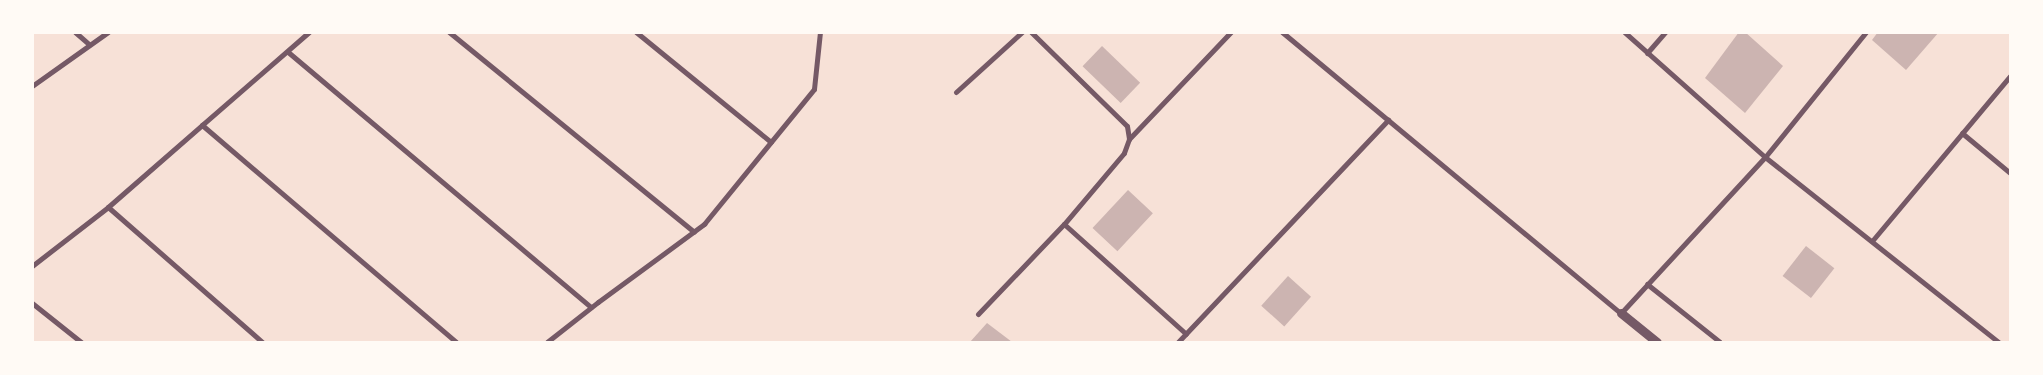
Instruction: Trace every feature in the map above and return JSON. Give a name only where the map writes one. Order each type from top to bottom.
[{"type":"street","points":[[75,32],[89,44]]},
{"type":"street","points":[[32,86],[108,32]]},
{"type":"street","points":[[32,266],[108,207],[309,32]]},
{"type":"street","points":[[449,32],[694,232]]},
{"type":"street","points":[[636,32],[771,142]]},
{"type":"street","points":[[547,342],[591,307],[704,224],[814,89],[820,32]]},
{"type":"street","points":[[956,92],[1022,32]]},
{"type":"street","points":[[1031,32],[1127,126],[1129,139]]},
{"type":"street","points":[[978,314],[1064,224],[1124,153],[1129,139],[1231,32]]},
{"type":"street","points":[[1282,32],[1657,342]]},
{"type":"street","points":[[1624,32],[1765,157],[1998,342]]},
{"type":"street","points":[[1647,53],[1665,32]]},
{"type":"street","points":[[1621,313],[1765,157],[1866,32]]},
{"type":"street","points":[[288,52],[591,307]]},
{"type":"street","points":[[1872,241],[2010,76]]},
{"type":"street","points":[[1178,342],[1388,120]]},
{"type":"street","points":[[202,125],[456,342]]},
{"type":"street","points":[[1962,133],[2010,173]]},
{"type":"street","points":[[108,207],[262,342]]},
{"type":"street","points":[[1064,224],[1186,334]]},
{"type":"street","points":[[1647,284],[1720,342]]},
{"type":"street","points":[[32,303],[81,342]]},
{"type":"building","points":[[1739,32],[1745,32],[1783,66],[1745,113],[1705,78]]},
{"type":"building","points":[[1878,32],[1939,32],[1906,70],[1872,40]]},
{"type":"building","points":[[1102,46],[1140,83],[1121,103],[1083,66]]},
{"type":"building","points":[[1128,190],[1153,213],[1117,251],[1093,228]]},
{"type":"building","points":[[1806,246],[1834,268],[1811,298],[1783,276]]},
{"type":"building","points":[[1288,276],[1311,297],[1284,326],[1261,306]]},
{"type":"building","points":[[987,323],[1012,342],[970,342]]}]
